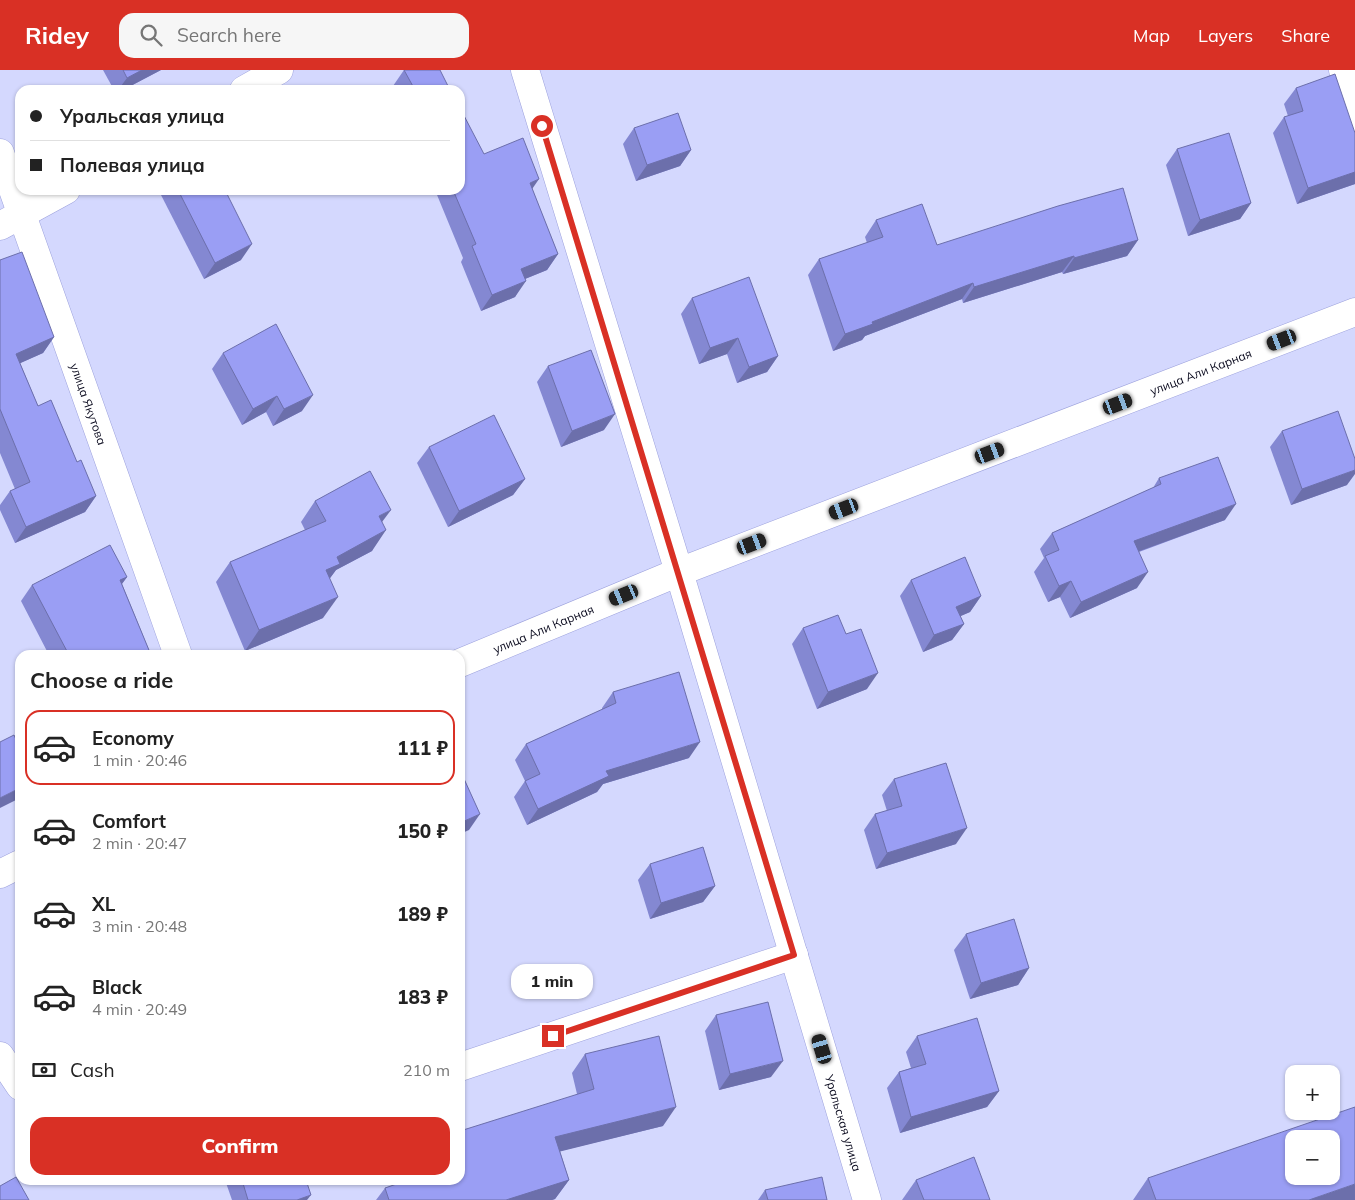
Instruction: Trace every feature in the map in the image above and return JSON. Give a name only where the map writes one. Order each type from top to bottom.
[{"type":"street","points":[[253,85],[279,70]]},
{"type":"street","name":"Уральская улица","points":[[525,70],[679,572],[868,1200]]},
{"type":"street","points":[[1343,70],[1355,121]]},
{"type":"street","name":"улица Якутова","points":[[0,153],[11,220],[176,650]]},
{"type":"street","points":[[11,220],[57,195]]},
{"type":"street","name":"улица Али Карная","points":[[465,661],[679,572],[1355,312]]},
{"type":"street","points":[[0,874],[15,866]]},
{"type":"street","points":[[465,1065],[794,955]]},
{"type":"street","points":[[0,1056],[15,1078]]},
{"type":"building","points":[[123,70],[142,70],[127,78]]},
{"type":"building","points":[[404,70],[440,70],[448,85],[412,85]]},
{"type":"building","points":[[1335,74],[1355,133],[1355,172],[1308,188],[1284,117],[1303,111],[1296,88]]},
{"type":"building","points":[[678,113],[691,150],[647,165],[634,128]]},
{"type":"building","points":[[465,118],[484,154],[523,138],[539,179],[530,183],[558,254],[521,269],[526,281],[492,295],[472,246],[476,244],[455,195],[465,195]]},
{"type":"building","points":[[1229,133],[1251,203],[1200,220],[1177,149]]},
{"type":"building","points":[[1123,188],[1138,240],[1074,258],[1074,256],[974,287],[973,283],[845,334],[819,259],[883,237],[876,220],[922,204],[937,245],[1058,206]]},
{"type":"building","points":[[181,195],[228,195],[252,244],[215,263]]},
{"type":"building","points":[[22,252],[54,337],[16,354],[38,406],[51,400],[77,462],[81,460],[96,496],[26,527],[10,491],[30,482],[0,409],[0,260]]},
{"type":"building","points":[[749,277],[778,356],[749,367],[738,338],[710,348],[692,298]]},
{"type":"building","points":[[276,324],[313,395],[284,409],[277,396],[253,409],[223,353]]},
{"type":"building","points":[[591,350],[615,414],[572,431],[548,366]]},
{"type":"building","points":[[1338,411],[1355,459],[1355,470],[1302,489],[1282,431]]},
{"type":"building","points":[[494,415],[525,479],[459,511],[429,447]]},
{"type":"building","points":[[1218,457],[1236,504],[1134,541],[1148,572],[1081,602],[1071,581],[1059,586],[1045,556],[1059,550],[1052,533],[1161,484],[1159,478]]},
{"type":"building","points":[[370,471],[391,510],[379,516],[386,530],[337,557],[340,564],[326,570],[338,597],[259,630],[230,562],[326,521],[315,501]]},
{"type":"building","points":[[110,545],[127,577],[120,580],[149,650],[66,650],[32,585]]},
{"type":"building","points":[[965,557],[981,596],[956,607],[964,624],[934,635],[911,580]]},
{"type":"building","points":[[838,615],[846,634],[861,629],[878,673],[828,692],[803,628]]},
{"type":"building","points":[[679,672],[700,742],[606,771],[609,776],[538,809],[525,781],[540,774],[526,744],[616,703],[613,692]]},
{"type":"building","points":[[14,735],[15,737],[15,790],[0,798],[0,742]]},
{"type":"building","points":[[946,763],[967,828],[887,853],[875,814],[902,806],[894,779]]},
{"type":"building","points":[[465,781],[480,814],[465,821]]},
{"type":"building","points":[[703,847],[715,886],[661,903],[650,864]]},
{"type":"building","points":[[1014,919],[1029,968],[981,983],[966,934]]},
{"type":"building","points":[[768,1002],[783,1061],[730,1074],[716,1015]]},
{"type":"building","points":[[977,1018],[999,1091],[911,1117],[899,1072],[926,1064],[917,1036]]},
{"type":"building","points":[[659,1036],[676,1107],[555,1137],[569,1180],[506,1200],[389,1200],[385,1188],[394,1185],[465,1185],[465,1129],[594,1089],[585,1054]]},
{"type":"building","points":[[1355,1107],[1355,1184],[1309,1200],[1156,1200],[1148,1178],[1285,1131],[1285,1185],[1340,1185],[1340,1130],[1288,1130],[1317,1120],[1340,1120],[1340,1112]]},
{"type":"building","points":[[974,1157],[990,1200],[924,1200],[916,1180]]},
{"type":"building","points":[[822,1177],[827,1200],[768,1200],[765,1190]]},
{"type":"building","points":[[15,1178],[15,1185],[21,1185],[29,1200],[0,1200],[0,1186]]},
{"type":"building","points":[[244,1185],[308,1185],[311,1195],[297,1200],[248,1200]]},
{"type":"route","points":[[542,126],[794,955],[553,1036]]}]
